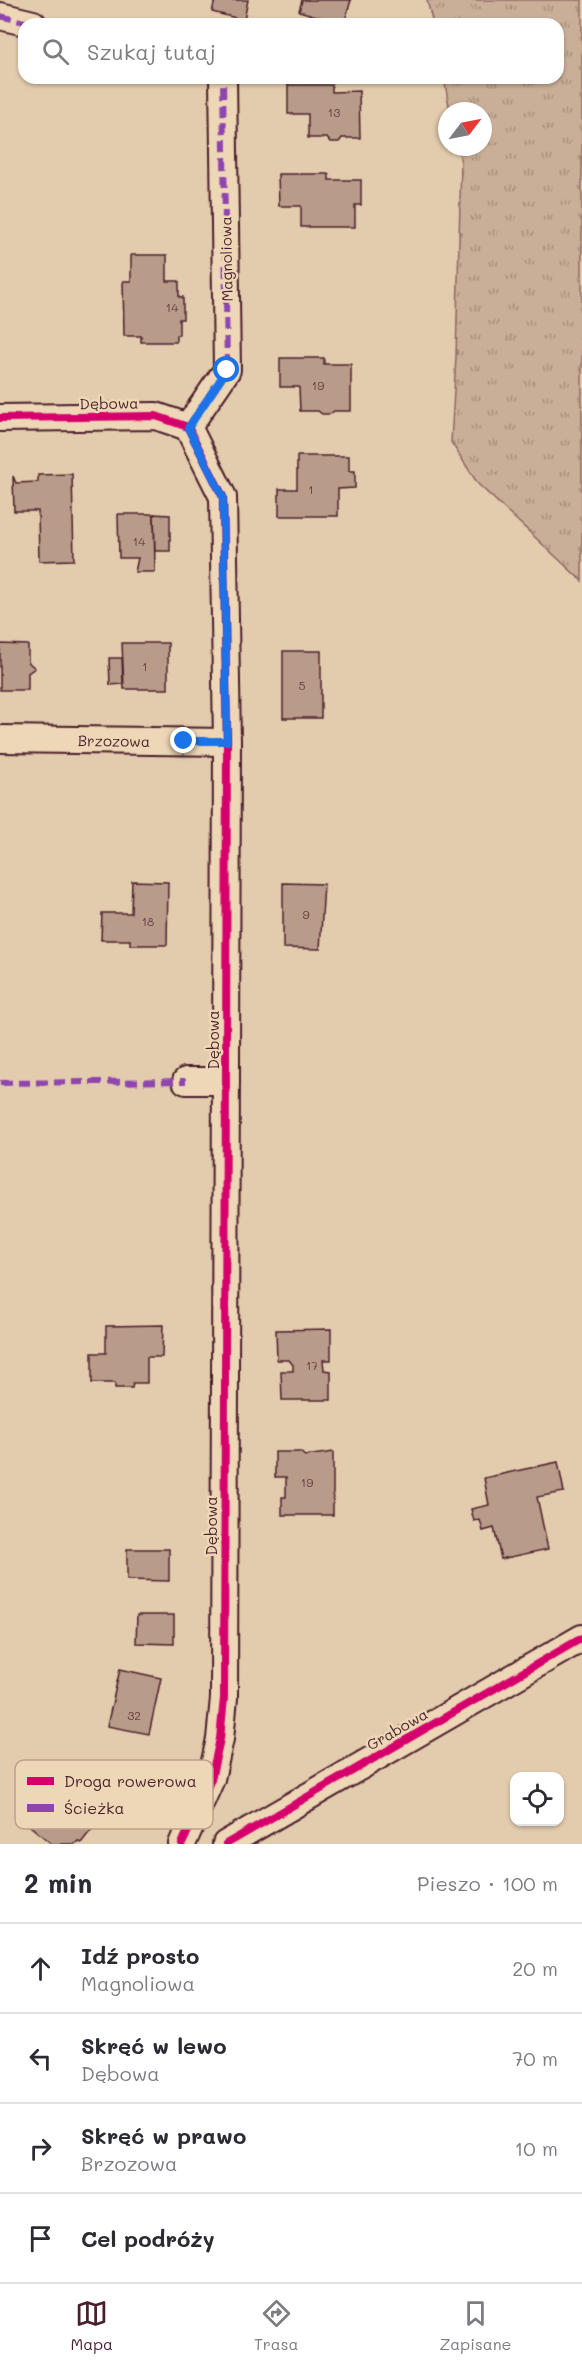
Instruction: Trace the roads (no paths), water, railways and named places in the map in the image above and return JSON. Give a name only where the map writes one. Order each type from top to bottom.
[{"type":"street","points":[[0,16],[18,20]]},
{"type":"street","name":"Magnoliowa","points":[[188,428],[227,370],[223,84]]},
{"type":"street","name":"Dębowa","points":[[0,418],[156,416],[188,428],[223,497],[227,741],[224,1698],[220,1739],[213,1770]]},
{"type":"street","name":"Brzozowa","points":[[0,739],[227,741]]},
{"type":"street","points":[[186,1081],[226,1081]]},
{"type":"street","name":"Grabowa","points":[[226,1844],[582,1638]]},
{"type":"street","name":"Dębowa","points":[[182,1844],[189,1829]]}]
